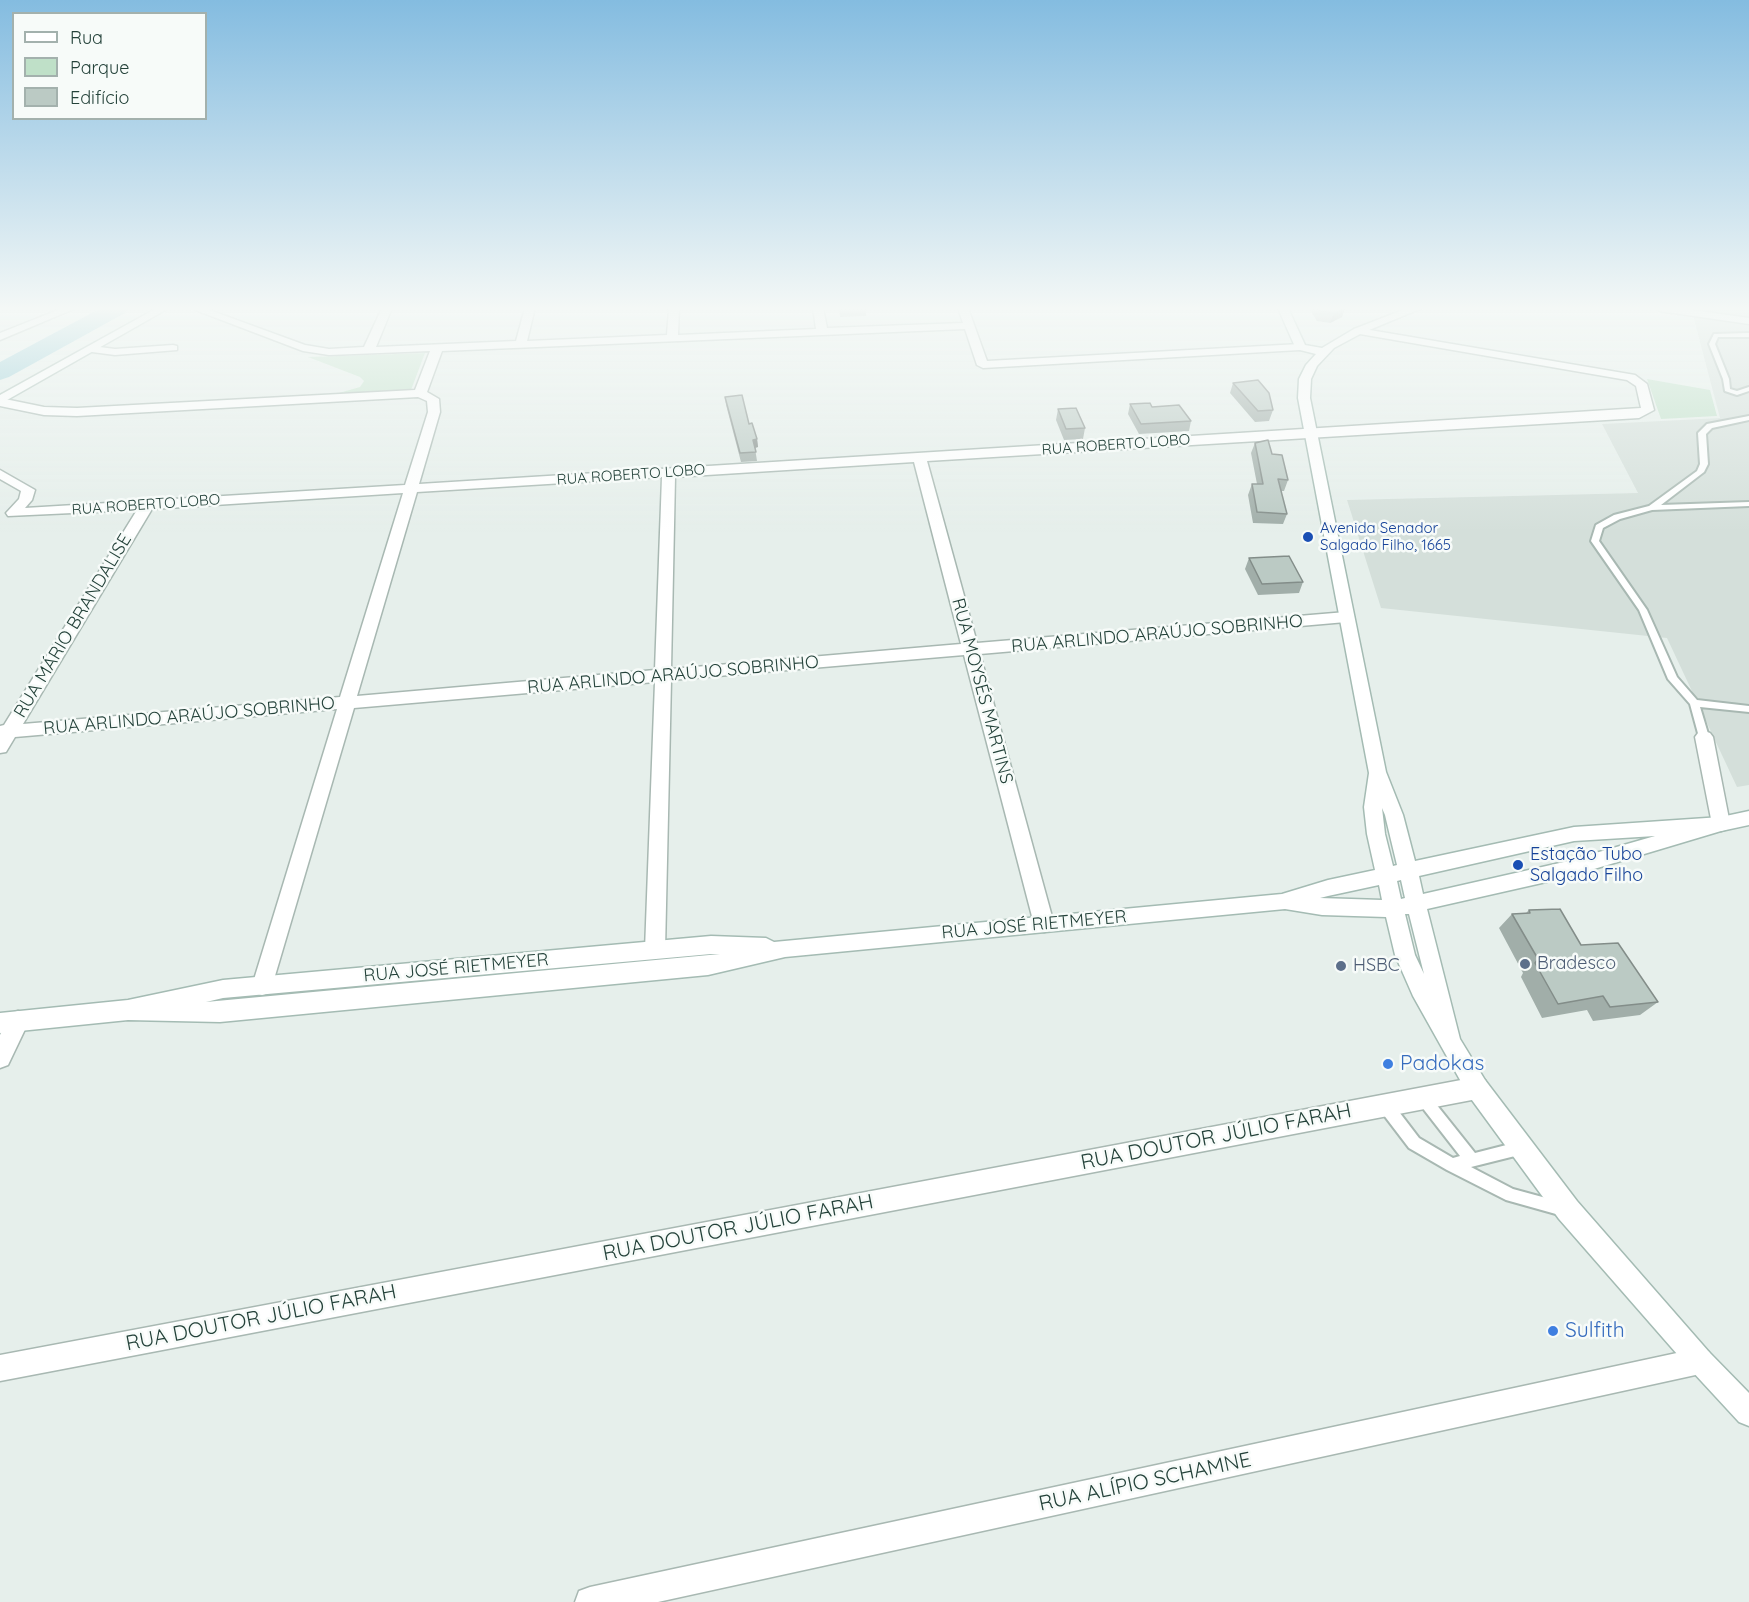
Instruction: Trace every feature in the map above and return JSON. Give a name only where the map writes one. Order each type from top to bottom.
[{"type":"street","points":[[0,401],[32,383]]},
{"type":"street","points":[[420,393],[424,383]]},
{"type":"street","points":[[1305,383],[1304,398],[1310,433],[1377,772],[1394,815],[1450,1038]]},
{"type":"street","name":"RUA ROBERTO LOBO","points":[[13,513],[1647,412],[1648,408],[1640,383]]},
{"type":"street","points":[[0,401],[44,411],[77,412],[420,393],[433,399],[434,412],[262,986]]},
{"type":"street","name":"RUA MOYSÉS MARTINS","points":[[919,457],[1044,924]]},
{"type":"street","points":[[655,950],[669,472]]},
{"type":"street","points":[[0,474],[28,490],[25,500],[13,513],[0,521]]},
{"type":"street","name":"RUA MÁRIO BRANDALISE","points":[[0,747],[5,732],[147,505]]},
{"type":"street","name":"RUA ARLINDO ARAÚJO SOBRINHO","points":[[5,732],[1346,617]]},
{"type":"street","points":[[1704,737],[1720,824],[1749,818]]},
{"type":"street","points":[[1377,772],[1372,807],[1385,877],[1412,971],[1477,1088],[1568,1210],[1700,1361],[1749,1412]]},
{"type":"street","name":"RUA JOSÉ RIETMEYER","points":[[1282,902],[1322,908],[1393,909],[1584,865],[1720,824]]},
{"type":"street","name":"RUA JOSÉ RIETMEYER","points":[[9,1022],[128,1010],[214,991],[262,986],[711,945],[786,948],[1282,902],[1328,888],[1574,834],[1720,824]]},
{"type":"street","name":"RUA JOSÉ RIETMEYER","points":[[128,1010],[220,1012],[626,974],[718,965],[786,948]]},
{"type":"street","points":[[0,1058],[9,1022]]},
{"type":"street","name":"RUA DOUTOR JÚLIO FARAH","points":[[0,1368],[1477,1088]]},
{"type":"street","name":"RUA ALÍPIO SCHAMNE","points":[[590,1602],[1700,1361]]},
{"type":"lane","points":[[1726,383],[1727,390],[1737,393],[1749,389]]},
{"type":"lane","points":[[1652,508],[1700,472],[1704,464],[1702,433],[1710,426],[1749,418]]},
{"type":"lane","points":[[1704,737],[1694,703],[1673,679],[1634,595],[1595,542],[1599,527],[1617,517],[1652,508],[1749,504]]},
{"type":"lane","points":[[1694,703],[1749,709]]},
{"type":"lane","points":[[1423,1098],[1472,1160]]},
{"type":"lane","points":[[1385,1105],[1414,1143],[1452,1165],[1511,1195],[1568,1210]]},
{"type":"lane","points":[[1452,1165],[1522,1148]]},
{"type":"shaded area","points":[[1711,383],[1749,383],[1749,785],[1737,787],[1667,638],[1381,608],[1347,500],[1638,493],[1602,424],[1720,418]]},
{"type":"green space","points":[[363,383],[414,383],[411,390],[339,393],[360,387]]},
{"type":"green space","points":[[1648,383],[1669,383],[1710,390],[1717,416],[1661,419]]},
{"type":"building","points":[[1233,383],[1260,383],[1269,393],[1273,410],[1258,411]]},
{"type":"building","points":[[742,395],[749,424],[752,423],[757,439],[753,440],[756,452],[740,453],[725,397]]},
{"type":"building","points":[[1150,403],[1152,407],[1179,405],[1191,421],[1141,424],[1130,404]]},
{"type":"building","points":[[1076,408],[1085,428],[1066,429],[1058,409]]},
{"type":"building","points":[[1268,440],[1272,454],[1282,455],[1288,480],[1278,479],[1287,514],[1257,512],[1252,484],[1263,484],[1255,443]]},
{"type":"building","points":[[1289,556],[1303,582],[1262,584],[1249,558]]},
{"type":"building","points":[[1560,909],[1581,945],[1618,943],[1658,1002],[1610,1007],[1603,996],[1558,1004],[1535,963],[1538,959],[1512,914],[1530,913],[1529,910]]},
{"type":"place","name":"Avenida Senador Salgado Filho, 1665","points":[[1308,537]]},
{"type":"place","name":"Estação Tubo Salgado Filho","points":[[1518,865]]},
{"type":"place","name":"Bradesco","points":[[1525,964]]},
{"type":"place","name":"HSBC","points":[[1341,966]]},
{"type":"place","name":"Padokas","points":[[1388,1064]]},
{"type":"place","name":"Sulfith","points":[[1553,1331]]}]
